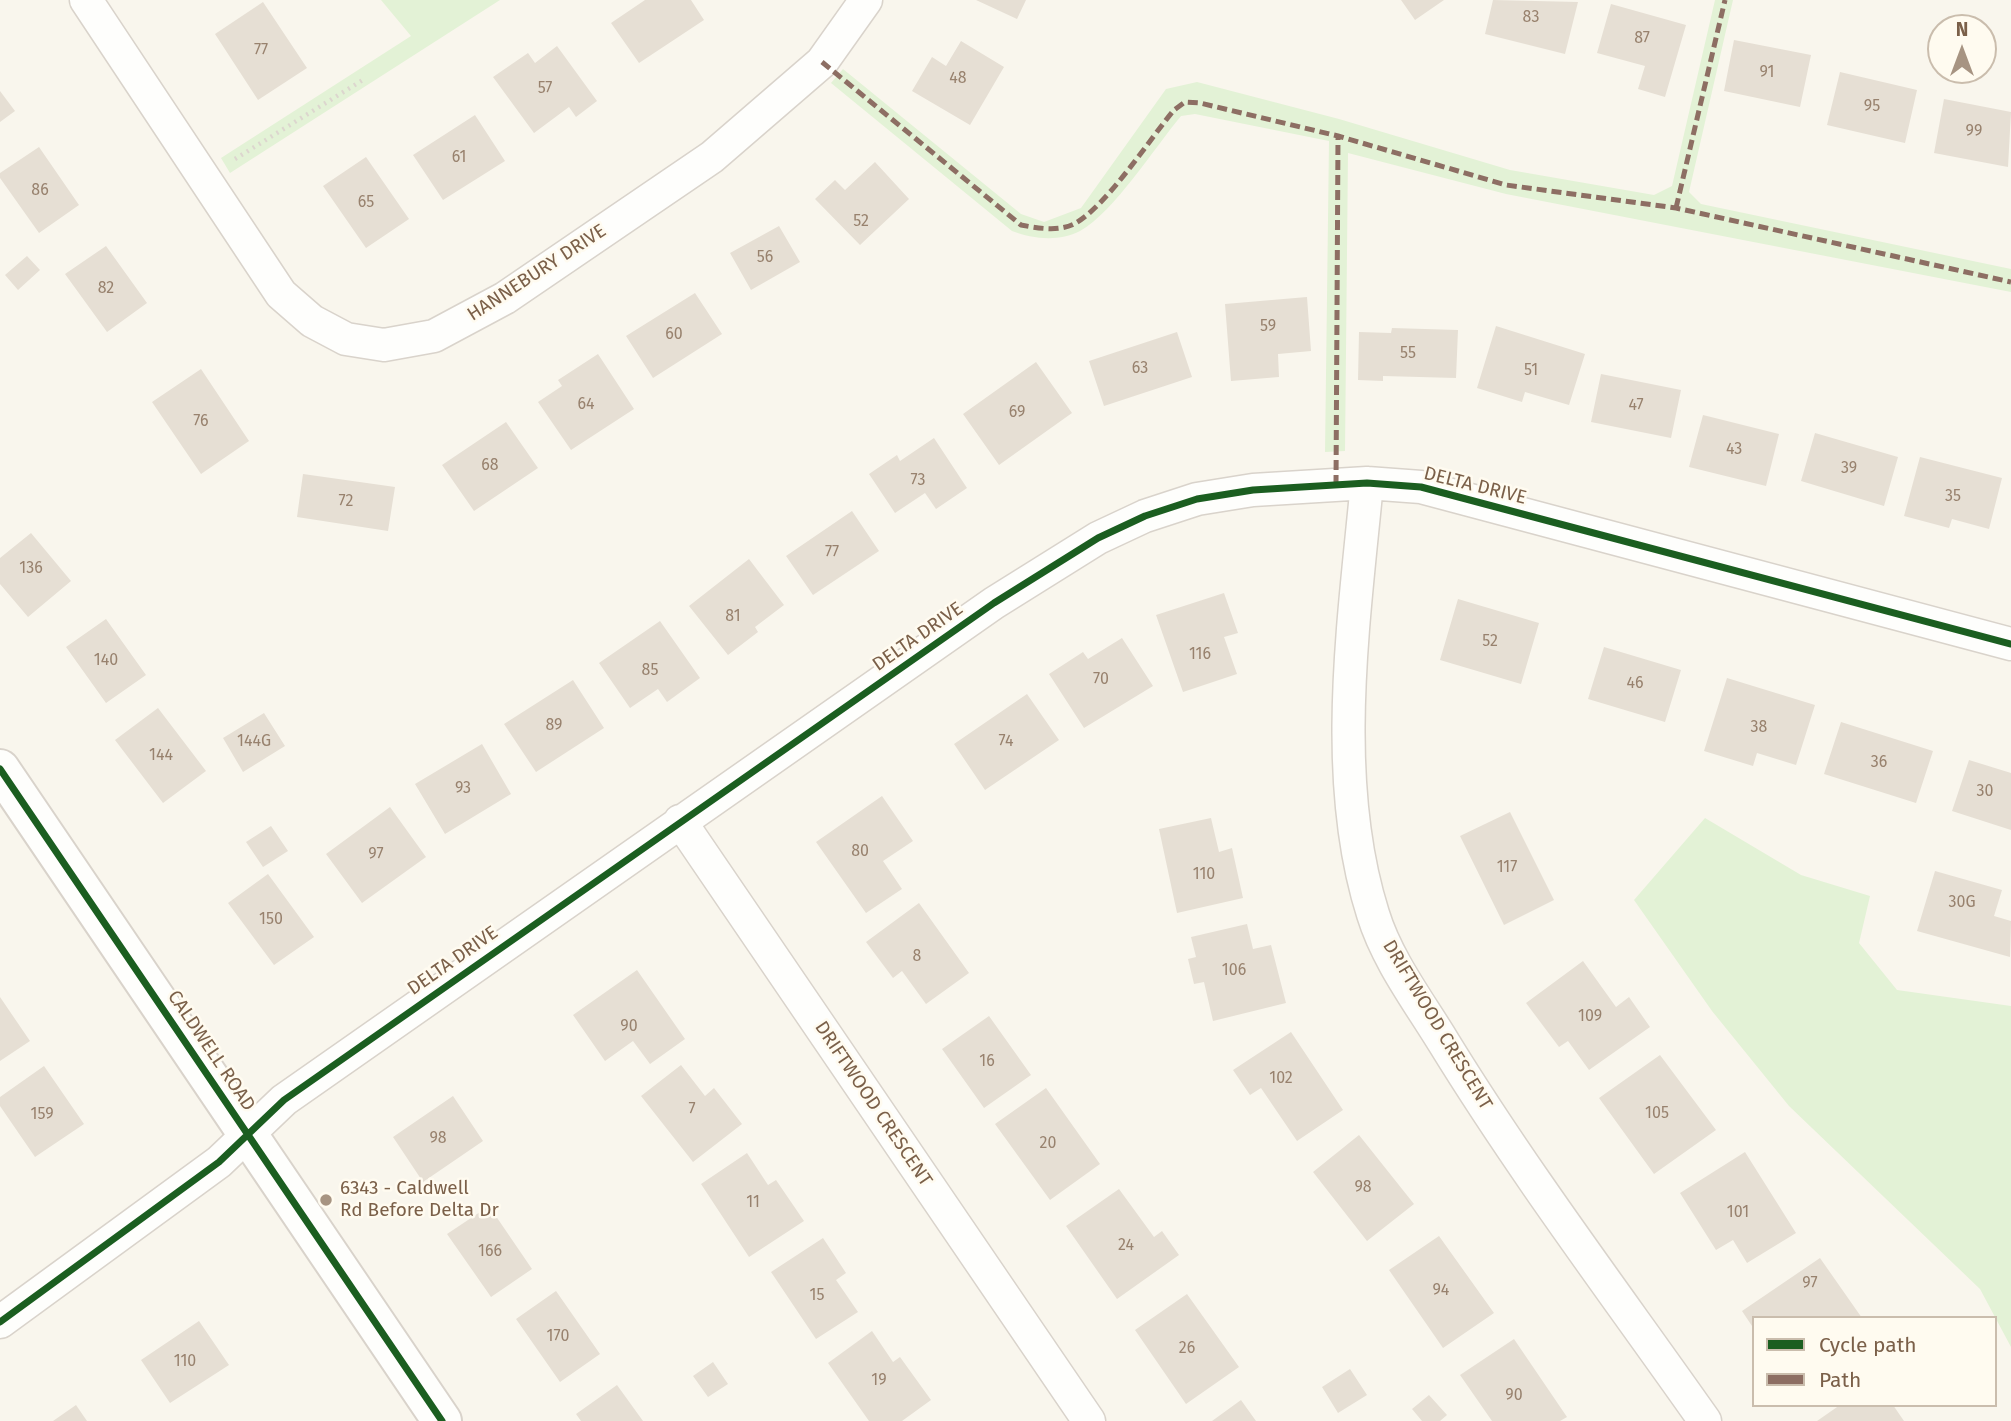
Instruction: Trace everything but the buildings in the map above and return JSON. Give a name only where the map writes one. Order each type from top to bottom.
[{"type":"street","name":"HANNEBURY DRIVE","points":[[86,0],[281,294],[312,321],[346,339],[384,345],[435,336],[505,298],[712,157],[822,62],[866,0]]},
{"type":"street","name":"DELTA DRIVE","points":[[0,1322],[219,1162],[284,1100],[680,821],[994,603],[1098,538],[1145,516],[1197,499],[1294,485],[1367,484],[1420,487],[2011,644]]},
{"type":"street","name":"DRIFTWOOD CRESCENT","points":[[1367,484],[1352,640],[1350,753],[1352,813],[1373,915],[1402,975],[1469,1085],[1705,1421]]},
{"type":"street","name":"CALDWELL ROAD","points":[[0,769],[442,1421]]},
{"type":"street","name":"DRIFTWOOD CRESCENT","points":[[680,821],[1089,1421]]},
{"type":"path","points":[[204,177],[366,78]]},
{"type":"green space","points":[[381,0],[500,0],[230,173],[221,158],[411,36]]},
{"type":"green space","points":[[1715,0],[1733,0],[1689,192],[1701,204],[2011,269],[2011,292],[1506,194],[1348,153],[1345,451],[1325,452],[1329,141],[1195,114],[1181,116],[1134,178],[1093,222],[1080,231],[1063,237],[1037,237],[1012,231],[831,83],[843,69],[1021,214],[1044,222],[1081,208],[1166,89],[1197,82],[1339,119],[1510,170],[1654,195],[1672,186]]},
{"type":"green space","points":[[1705,818],[1801,875],[1870,896],[1859,943],[1897,990],[2011,1006],[2011,1347],[1997,1316],[1994,1316],[1980,1289],[1789,1106],[1712,1011],[1634,900]]},
{"type":"marked path","points":[[1676,208],[1725,0]]},
{"type":"marked path","points":[[822,62],[1021,225],[1048,229],[1074,224],[1100,203],[1174,110],[1185,102],[1200,103],[1338,136],[1506,185],[1676,208],[2011,282]]},
{"type":"marked path","points":[[1336,485],[1338,136]]},
{"type":"cycle path","points":[[0,1322],[219,1162],[284,1100],[994,603],[1098,538],[1145,516],[1197,499],[1253,490],[1367,483],[1421,487],[2011,644]]},
{"type":"cycle path","points":[[0,769],[442,1421]]},
{"type":"place","name":"6343 - Caldwell Rd Before Delta Dr","points":[[326,1200]]}]
